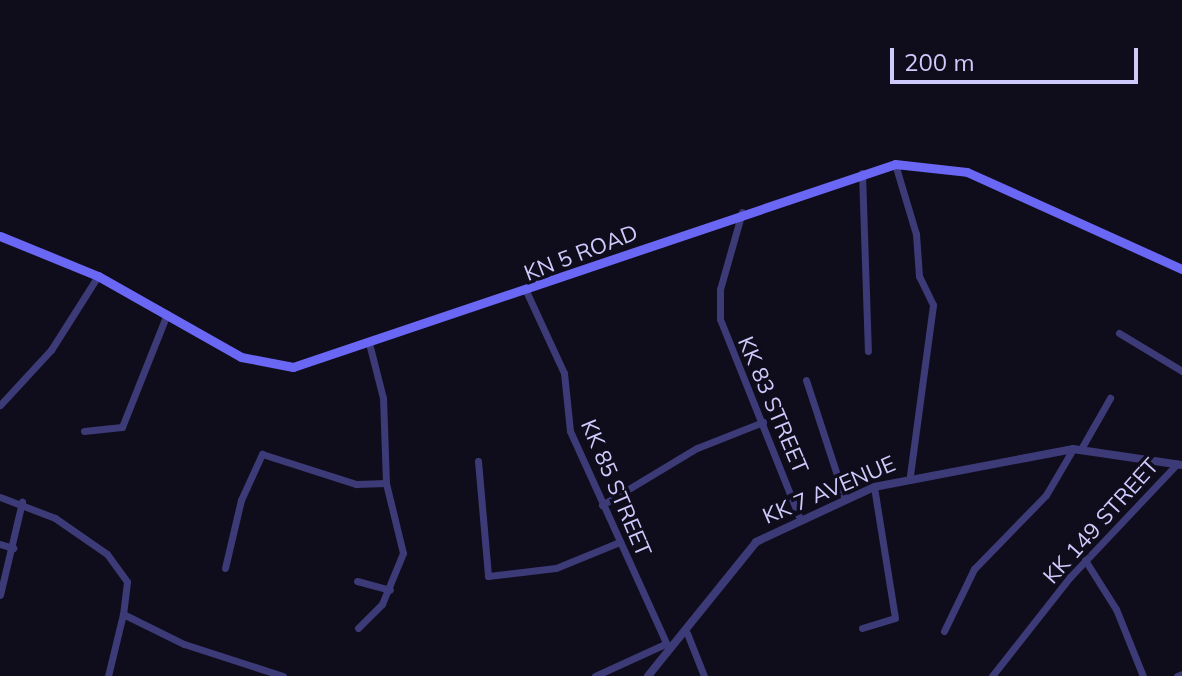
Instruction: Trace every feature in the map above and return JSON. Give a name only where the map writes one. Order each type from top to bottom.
[{"type":"main road","name":"KN 5 ROAD","points":[[0,236],[98,276],[264,366],[305,365],[370,347],[527,293],[742,212],[895,164],[967,172],[1182,269]]},
{"type":"street","points":[[895,164],[916,234],[919,276],[933,305],[910,475]]},
{"type":"street","points":[[862,173],[868,351]]},
{"type":"street","name":"KK 83 STREET","points":[[742,212],[720,289],[720,319],[800,519]]},
{"type":"street","points":[[0,405],[51,350],[98,276]]},
{"type":"street","name":"KK 85 STREET","points":[[527,293],[559,358],[570,431],[617,543],[667,647]]},
{"type":"street","points":[[84,431],[122,427],[167,314]]},
{"type":"street","points":[[1119,333],[1182,371]]},
{"type":"street","points":[[358,628],[390,590],[403,538],[386,483],[383,398],[370,347]]},
{"type":"street","points":[[806,380],[845,499]]},
{"type":"street","points":[[944,631],[974,569],[1046,495],[1110,398]]},
{"type":"street","points":[[602,505],[697,448],[763,422]]},
{"type":"street","name":"KK 7 AVENUE","points":[[648,676],[667,647],[687,633],[756,542],[874,487],[910,475],[1077,449],[1179,465]]},
{"type":"street","points":[[225,568],[262,454],[356,484],[386,483]]},
{"type":"street","points":[[478,461],[488,576],[556,568],[617,543]]},
{"type":"street","name":"KK 149 STREET","points":[[992,676],[1085,560],[1179,465]]},
{"type":"street","points":[[862,628],[895,618],[874,487]]},
{"type":"street","points":[[0,497],[22,502],[97,548],[124,574],[123,614],[108,676]]},
{"type":"street","points":[[0,595],[22,502]]},
{"type":"street","points":[[0,544],[13,548]]},
{"type":"street","points":[[1085,560],[1116,609],[1143,676]]},
{"type":"street","points":[[357,581],[390,590]]},
{"type":"street","points":[[123,614],[184,644],[283,676]]},
{"type":"street","points":[[687,633],[704,676]]},
{"type":"street","points":[[595,676],[667,647]]}]
